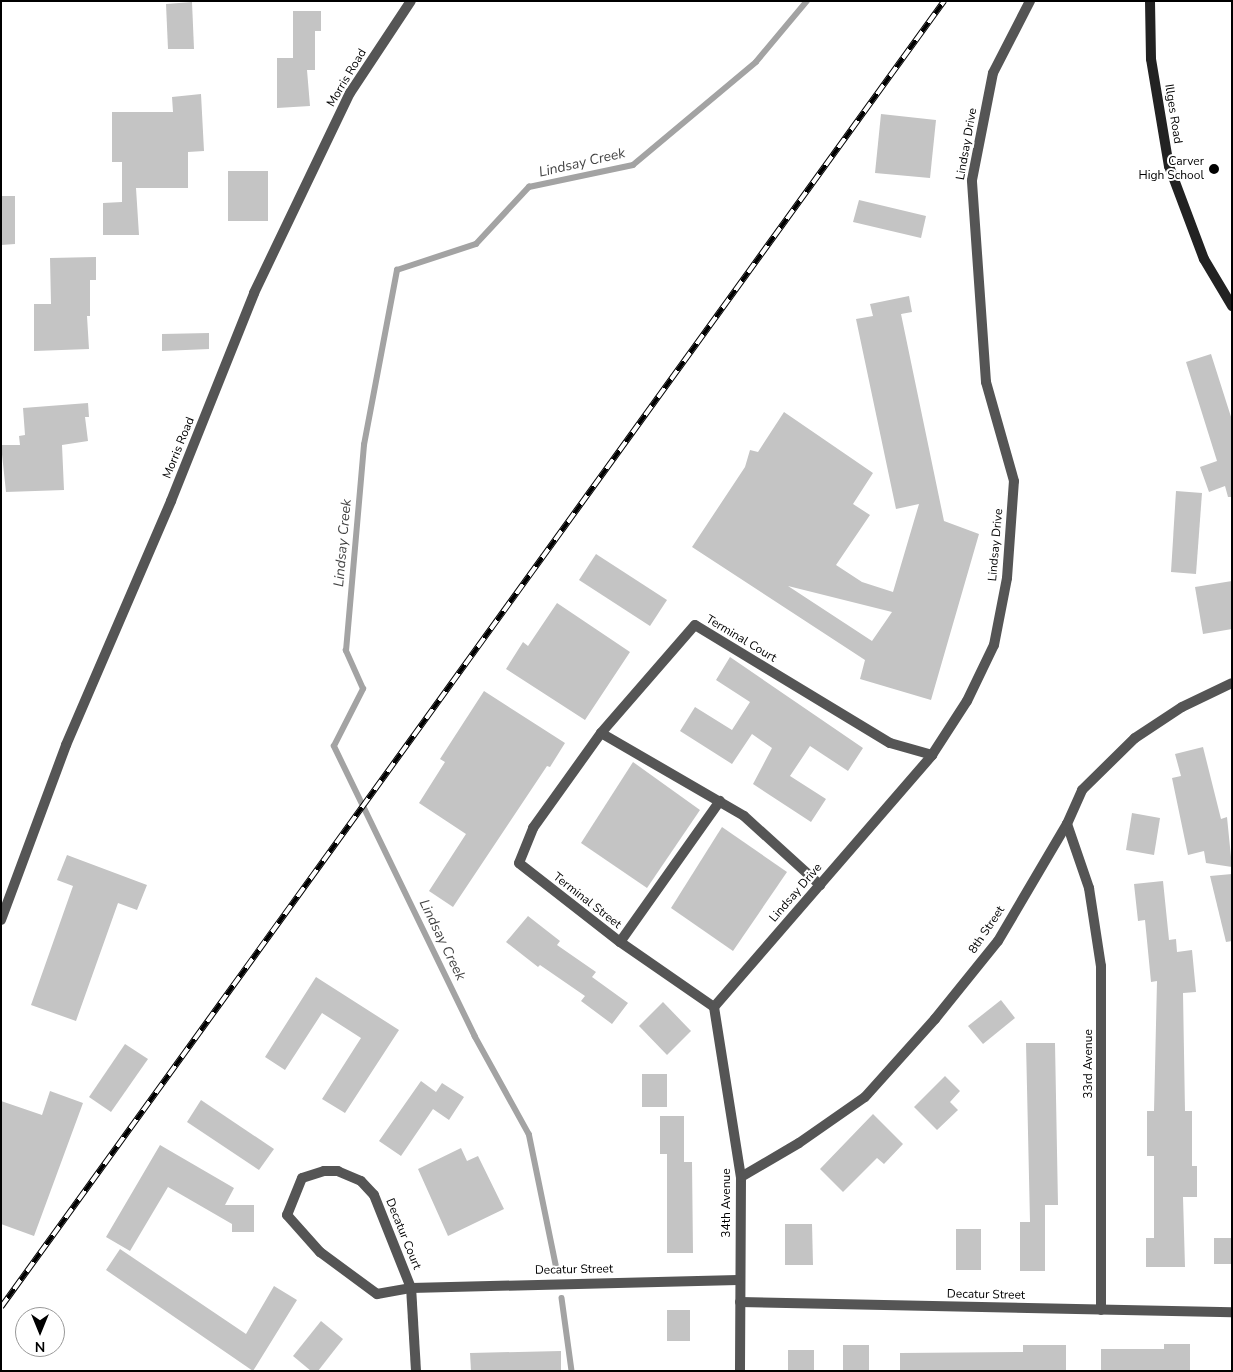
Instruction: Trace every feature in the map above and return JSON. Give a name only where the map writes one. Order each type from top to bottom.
[{"type":"street","name":"Morris Road","points":[[1,920],[66,745],[171,501],[254,293],[350,93],[411,1]]},
{"type":"street","name":"Lindsay Drive","points":[[714,1007],[932,755],[967,700],[994,644],[1007,578],[1014,481],[986,382],[972,180],[993,73],[1030,1]]},
{"type":"street","name":"Illges Road","points":[[1150,1],[1151,59],[1169,166],[1204,258],[1232,306]]},
{"type":"street","name":"Terminal Court","points":[[563,786],[601,733],[695,625],[890,743],[932,755]]},
{"type":"street","name":"8th Street","points":[[741,1176],[799,1143],[865,1096],[935,1019],[998,941],[1067,824],[1082,790],[1135,738],[1182,707],[1232,684]]},
{"type":"street","points":[[601,733],[744,816],[820,885]]},
{"type":"street","name":"Terminal Street","points":[[563,786],[533,828],[519,863],[620,942],[714,1007]]},
{"type":"street","points":[[620,942],[720,801]]},
{"type":"street","name":"33rd Avenue","points":[[1067,824],[1089,888],[1101,966],[1101,1310]]},
{"type":"street","name":"34th Avenue","points":[[714,1007],[741,1176],[738,1280],[740,1302],[740,1371]]},
{"type":"street","name":"Decatur Court","points":[[324,1171],[338,1171],[361,1181],[374,1196],[411,1288],[377,1294],[320,1252],[287,1215],[302,1178],[324,1171]]},
{"type":"street","name":"Decatur Street","points":[[411,1288],[738,1280]]},
{"type":"street","points":[[411,1288],[416,1371]]},
{"type":"street","name":"Decatur Street","points":[[740,1302],[1232,1312]]},
{"type":"building","points":[[192,2],[194,49],[168,49],[166,4]]},
{"type":"building","points":[[293,11],[321,11],[321,31],[315,31],[315,70],[307,70],[310,106],[277,108],[277,58],[293,58]]},
{"type":"building","points":[[201,94],[204,151],[188,152],[188,188],[136,188],[139,235],[103,235],[103,203],[122,202],[122,162],[112,162],[112,112],[173,112],[172,97]]},
{"type":"building","points":[[881,114],[936,120],[930,178],[875,173]]},
{"type":"building","points":[[228,171],[268,171],[268,221],[228,221]]},
{"type":"building","points":[[1,196],[15,196],[15,244],[1,245]]},
{"type":"building","points":[[859,200],[926,216],[921,238],[853,222]]},
{"type":"building","points":[[96,257],[96,280],[90,280],[90,316],[87,316],[89,349],[34,351],[34,304],[51,304],[50,258]]},
{"type":"building","points":[[909,296],[912,312],[901,314],[944,521],[979,534],[931,700],[860,679],[865,660],[692,547],[745,467],[750,450],[758,452],[784,412],[873,473],[853,504],[870,515],[836,565],[862,582],[893,592],[919,504],[896,509],[856,319],[873,316],[870,304]],"holes":[[[788,586],[892,612],[872,641]]]},
{"type":"building","points":[[209,333],[209,349],[162,351],[162,334]]},
{"type":"building","points":[[1211,354],[1232,420],[1232,497],[1228,497],[1225,486],[1209,492],[1200,467],[1217,461],[1186,362]]},
{"type":"building","points":[[88,403],[89,417],[85,417],[88,441],[62,445],[64,490],[6,492],[1,445],[20,445],[19,436],[25,435],[23,408]]},
{"type":"building","points":[[1176,491],[1202,493],[1196,574],[1171,572]]},
{"type":"building","points":[[596,554],[667,600],[650,626],[579,580]]},
{"type":"building","points":[[1232,581],[1232,629],[1203,634],[1195,587]]},
{"type":"building","points":[[557,603],[630,652],[585,720],[506,669],[523,642],[528,646]]},
{"type":"building","points":[[730,657],[863,748],[848,771],[810,746],[790,776],[826,799],[811,822],[753,784],[772,748],[752,734],[732,764],[680,731],[695,707],[732,730],[750,702],[716,680]]},
{"type":"building","points":[[484,691],[565,743],[550,767],[547,766],[453,907],[429,891],[466,834],[419,803],[445,762],[440,759]]},
{"type":"building","points":[[1203,747],[1221,819],[1227,817],[1232,867],[1206,863],[1204,851],[1188,855],[1172,778],[1181,776],[1175,754]]},
{"type":"building","points":[[633,762],[700,810],[647,888],[581,843]]},
{"type":"building","points":[[1132,813],[1160,818],[1154,855],[1126,850]]},
{"type":"building","points":[[722,827],[787,872],[733,951],[671,908]]},
{"type":"building","points":[[67,855],[147,885],[137,910],[118,903],[76,1021],[31,1005],[73,886],[57,880]]},
{"type":"building","points":[[1232,874],[1232,941],[1226,942],[1210,876]]},
{"type":"building","points":[[1163,881],[1169,940],[1176,939],[1177,952],[1192,950],[1196,992],[1183,993],[1185,1111],[1192,1111],[1192,1166],[1197,1166],[1197,1197],[1183,1197],[1185,1267],[1146,1267],[1146,1238],[1154,1238],[1154,1156],[1147,1156],[1147,1111],[1154,1111],[1157,981],[1151,982],[1145,920],[1138,921],[1134,884]]},
{"type":"building","points":[[528,916],[560,941],[557,945],[596,972],[592,977],[628,1003],[612,1024],[581,1001],[585,996],[540,965],[538,967],[506,942]]},
{"type":"building","points":[[316,977],[399,1030],[345,1113],[322,1099],[361,1038],[322,1013],[285,1070],[265,1057]]},
{"type":"building","points":[[1001,1000],[1015,1018],[983,1044],[968,1026]]},
{"type":"building","points":[[663,1002],[691,1031],[667,1055],[639,1026]]},
{"type":"building","points":[[1026,1043],[1055,1043],[1058,1205],[1045,1205],[1045,1271],[1020,1271],[1020,1222],[1030,1222]]},
{"type":"building","points":[[125,1044],[148,1059],[111,1112],[89,1097]]},
{"type":"building","points":[[642,1074],[667,1074],[667,1107],[642,1107]]},
{"type":"building","points":[[945,1076],[960,1091],[950,1102],[958,1110],[937,1130],[914,1107]]},
{"type":"building","points":[[421,1081],[436,1092],[442,1083],[464,1097],[449,1120],[433,1109],[401,1156],[379,1141]]},
{"type":"building","points":[[50,1091],[83,1103],[34,1236],[1,1224],[1,1101],[42,1115]]},
{"type":"building","points":[[201,1100],[274,1149],[259,1170],[187,1122]]},
{"type":"building","points":[[873,1114],[903,1144],[884,1164],[877,1158],[843,1192],[820,1169]]},
{"type":"building","points":[[660,1116],[684,1116],[684,1162],[692,1162],[693,1253],[667,1253],[667,1154],[660,1154]]},
{"type":"building","points":[[160,1145],[234,1188],[225,1205],[254,1205],[254,1232],[232,1232],[232,1224],[168,1187],[130,1251],[106,1237]]},
{"type":"building","points":[[461,1148],[467,1161],[478,1156],[504,1209],[448,1236],[418,1169]]},
{"type":"building","points":[[785,1224],[812,1224],[813,1265],[785,1265]]},
{"type":"building","points":[[956,1229],[981,1229],[981,1270],[956,1270]]},
{"type":"building","points":[[1214,1238],[1232,1238],[1232,1264],[1214,1264]]},
{"type":"building","points":[[120,1249],[246,1334],[274,1286],[297,1300],[253,1371],[106,1270]]},
{"type":"building","points":[[667,1310],[690,1310],[690,1341],[667,1341]]},
{"type":"building","points":[[321,1321],[343,1339],[318,1371],[311,1371],[293,1356]]},
{"type":"building","points":[[1164,1344],[1190,1344],[1190,1371],[1101,1371],[1101,1349],[1164,1349]]},
{"type":"building","points":[[843,1345],[869,1345],[869,1371],[843,1371]]},
{"type":"building","points":[[1023,1345],[1066,1345],[1066,1371],[900,1371],[900,1353],[1023,1352]]},
{"type":"building","points":[[788,1350],[814,1350],[814,1371],[788,1371]]},
{"type":"building","points":[[561,1351],[561,1371],[471,1371],[470,1353]]},
{"type":"waterway","name":"Lindsay Creek","points":[[556,1267],[529,1135],[475,1037],[334,746],[363,689],[346,651],[364,445],[397,270],[476,244],[529,187],[633,165],[756,62],[807,1]]},
{"type":"waterway","name":"Lindsay Creek","points":[[562,1298],[572,1371]]},
{"type":"railway","points":[[1,1307],[944,1]]},
{"type":"place","name":"Carver High School","points":[[1214,169]]}]
